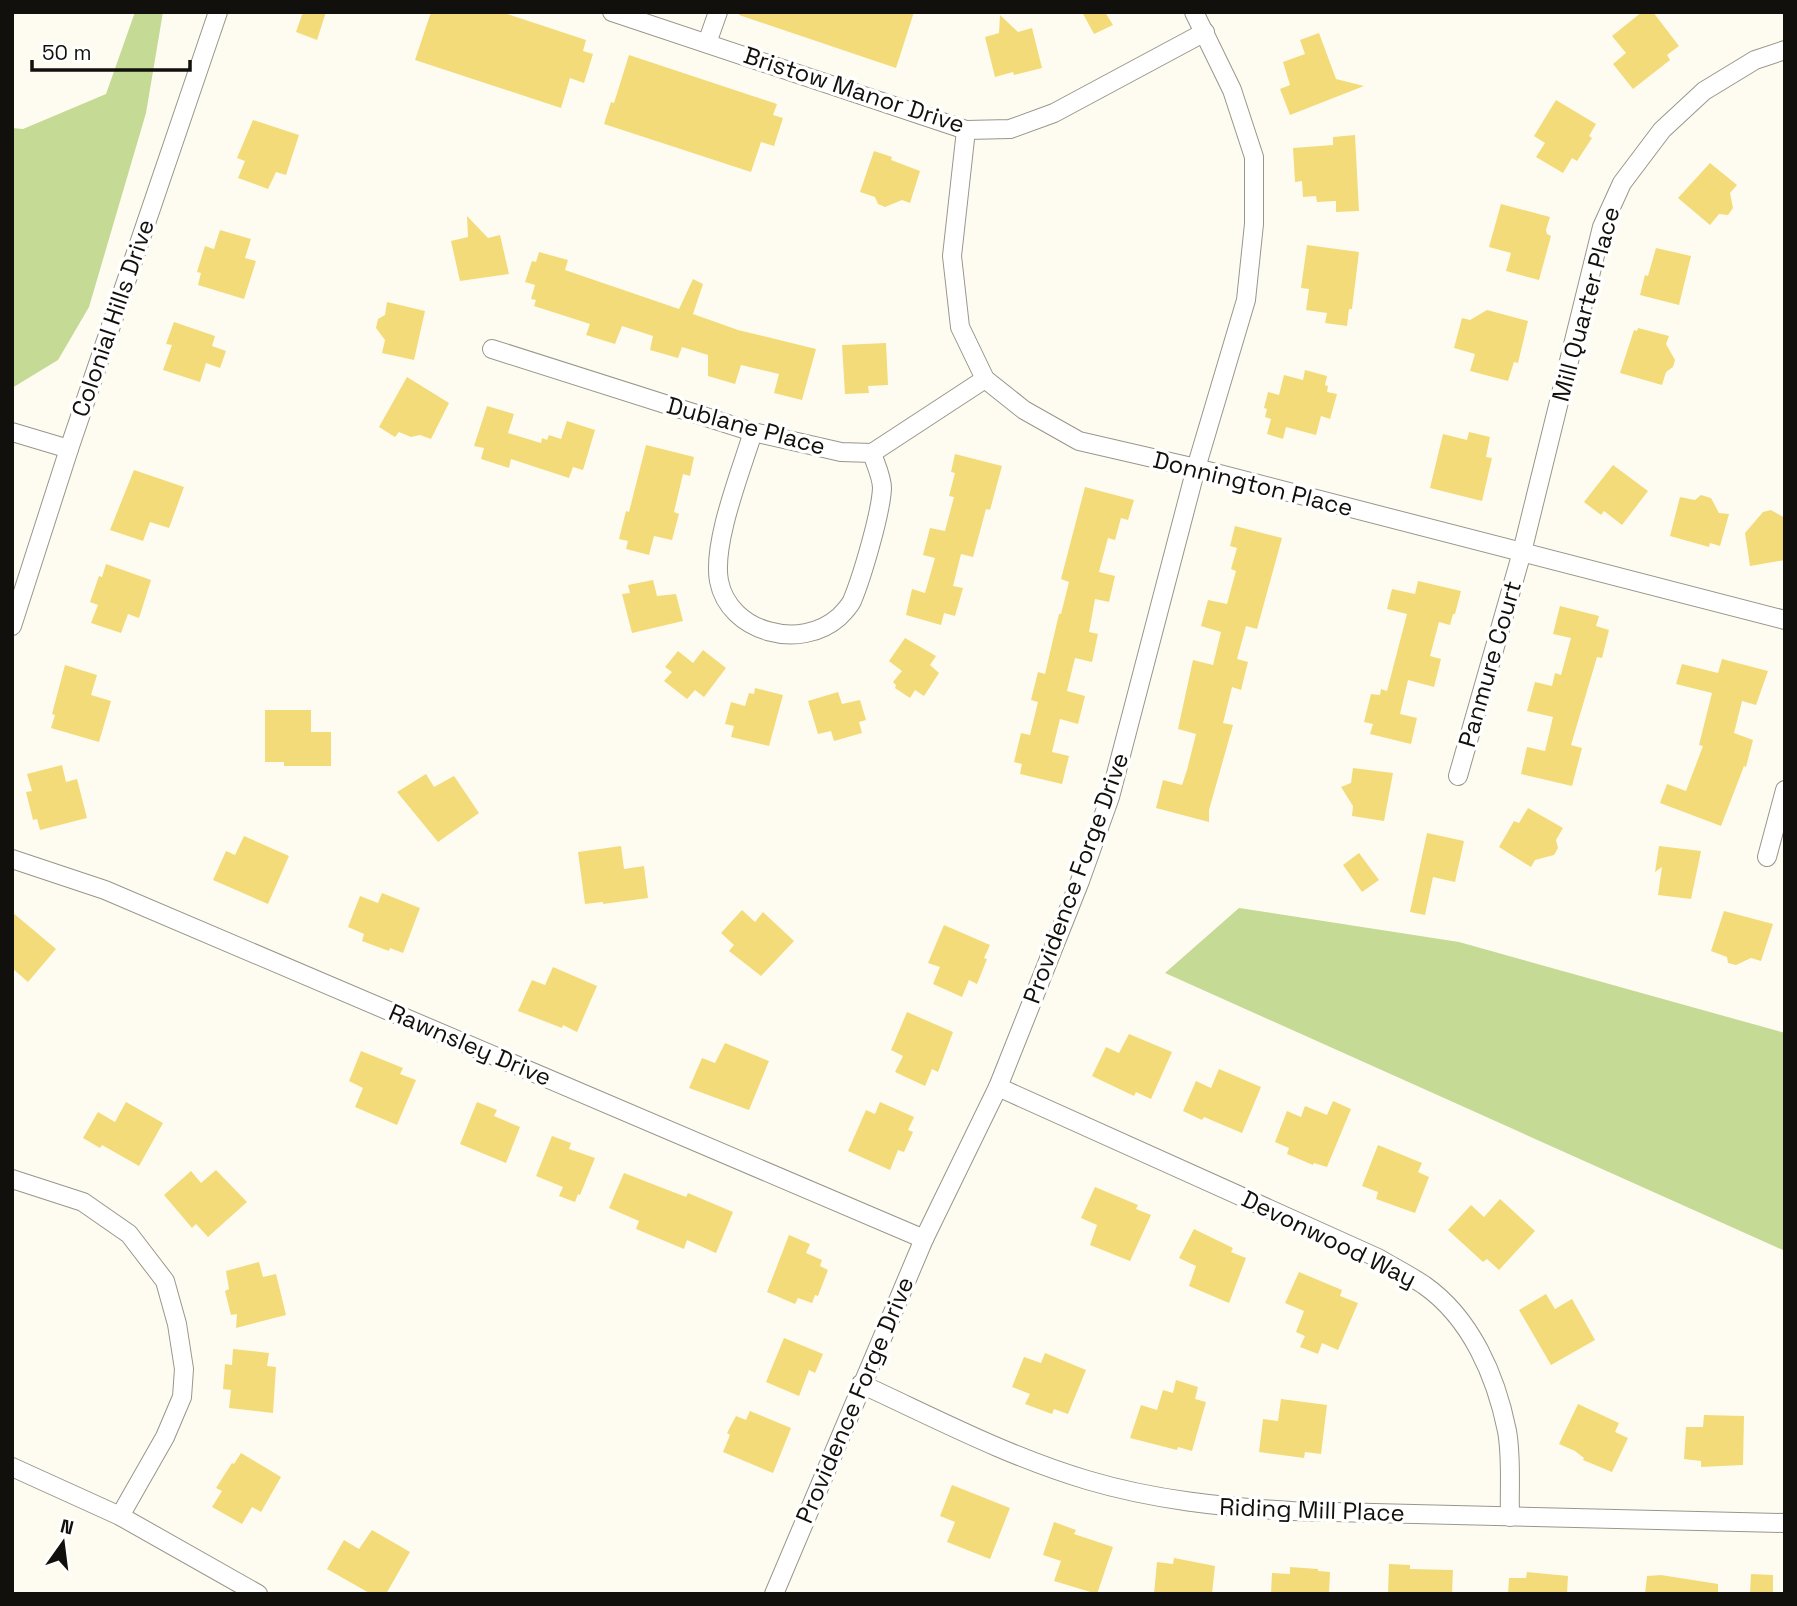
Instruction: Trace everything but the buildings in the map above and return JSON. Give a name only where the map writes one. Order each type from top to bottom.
[{"type":"street","name":"Colonial Hills Drive","points":[[12,626],[69,449],[218,12]]},
{"type":"street","name":"Bristow Manor Drive","points":[[612,12],[966,130],[1010,129],[1054,113],[1205,32]]},
{"type":"street","points":[[707,43],[718,12]]},
{"type":"street","name":"Providence Forge Drive","points":[[774,1594],[924,1238],[998,1087],[1080,881],[1110,797],[1196,468],[1246,300],[1254,223],[1254,157],[1232,90],[1194,12]]},
{"type":"street","name":"Mill Quarter Place","points":[[1522,552],[1602,227],[1622,183],[1662,130],[1704,91],[1755,60],[1785,50]]},
{"type":"street","name":"Donnington Place","points":[[966,130],[952,256],[960,327],[985,379],[1024,410],[1079,441],[1196,468],[1785,620]]},
{"type":"street","name":"Dublane Place","points":[[492,349],[753,432],[841,452],[872,453]]},
{"type":"street","points":[[753,432],[718,554],[719,582],[730,606],[741,618],[758,628],[785,635],[814,632],[837,619],[851,603],[871,540],[882,486],[872,453],[985,379]]},
{"type":"street","points":[[12,432],[69,449]]},
{"type":"street","name":"Panmure Court","points":[[1458,776],[1522,552]]},
{"type":"street","points":[[1767,857],[1785,790]]},
{"type":"street","name":"Rawnsley Drive","points":[[12,859],[105,890],[924,1238]]},
{"type":"street","name":"Devonwood Way","points":[[998,1087],[1377,1258],[1425,1286],[1458,1316],[1477,1345],[1493,1383],[1507,1432],[1510,1517]]},
{"type":"street","points":[[12,1179],[83,1202],[130,1234],[165,1281],[177,1324],[184,1369],[182,1397],[165,1437],[120,1516]]},
{"type":"street","name":"Riding Mill Place","points":[[861,1384],[1029,1460],[1086,1480],[1158,1498],[1219,1507],[1292,1511],[1785,1523]]},
{"type":"street","points":[[12,1467],[120,1516],[258,1594]]},
{"type":"green space","points":[[135,12],[163,12],[146,113],[89,307],[58,360],[12,388],[12,128],[23,129],[106,94]]},
{"type":"green space","points":[[1239,908],[1459,942],[1785,1033],[1785,1251],[1165,973]]}]
